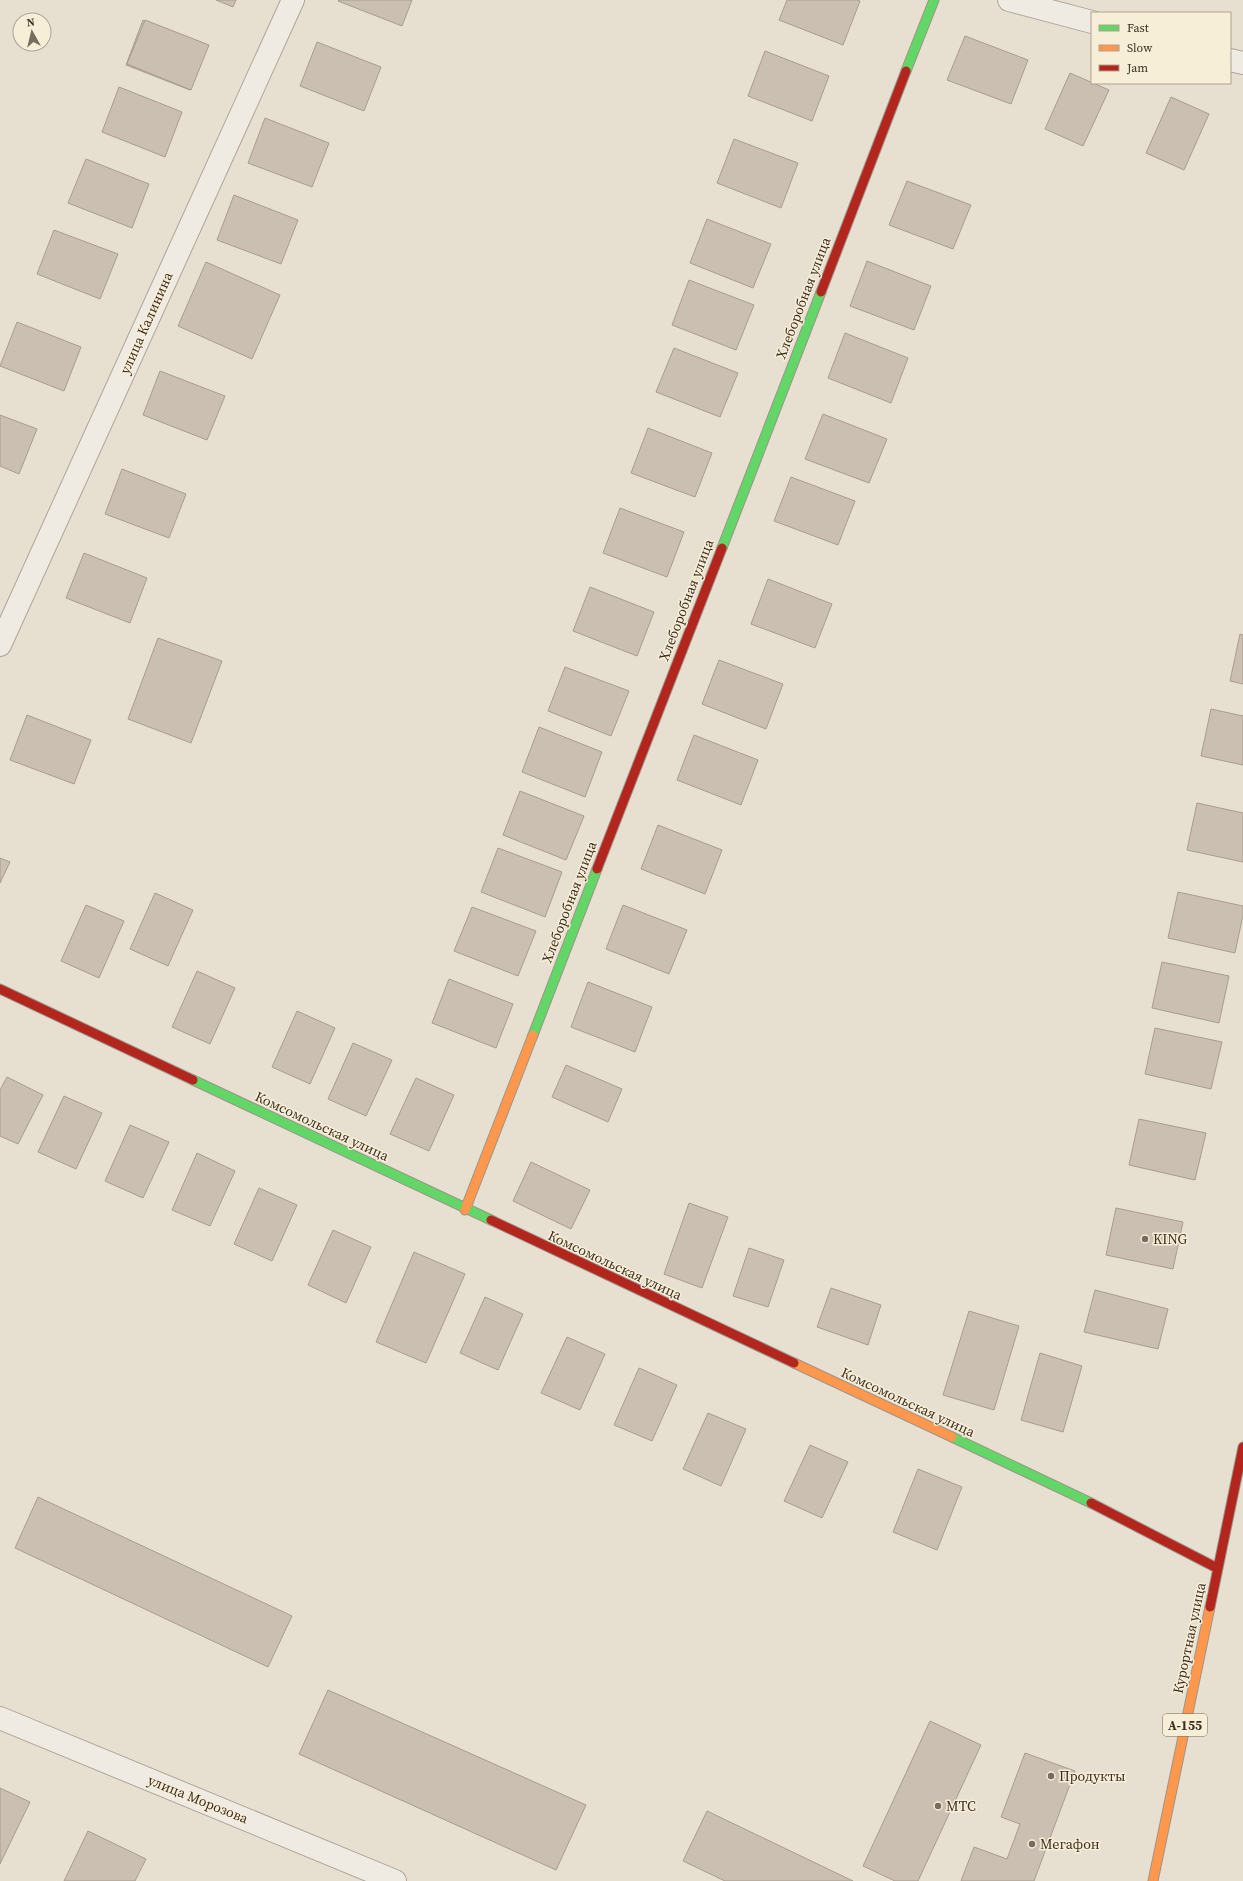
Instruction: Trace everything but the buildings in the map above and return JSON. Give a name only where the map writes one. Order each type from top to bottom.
[{"type":"street","name":"улица Калинина","points":[[0,645],[293,0]]},
{"type":"street","name":"Хлеборобная улица","points":[[465,1210],[934,0]]},
{"type":"street","points":[[1009,0],[1091,22]]},
{"type":"street","points":[[1231,60],[1243,63]]},
{"type":"street","name":"Комсомольская улица","points":[[0,989],[465,1210],[1110,1512],[1217,1568]]},
{"type":"street","name":"Курортная улица","points":[[1153,1881],[1243,1447]]},
{"type":"street","name":"улица Морозова","points":[[0,1718],[395,1881]]},
{"type":"traffic: fast","points":[[906,71],[934,0]]},
{"type":"traffic: fast","points":[[722,548],[821,292]]},
{"type":"traffic: fast","points":[[533,1035],[597,869]]},
{"type":"traffic: fast","points":[[193,1080],[491,1220]]},
{"type":"traffic: fast","points":[[952,1437],[1091,1503]]},
{"type":"traffic: slow","points":[[465,1210],[533,1035]]},
{"type":"traffic: slow","points":[[794,1363],[952,1437]]},
{"type":"traffic: slow","points":[[1153,1881],[1210,1607]]},
{"type":"traffic: jam","points":[[821,292],[906,71]]},
{"type":"traffic: jam","points":[[597,869],[722,548]]},
{"type":"traffic: jam","points":[[0,989],[193,1080]]},
{"type":"traffic: jam","points":[[491,1220],[794,1363]]},
{"type":"traffic: jam","points":[[1210,1607],[1243,1447]]},
{"type":"traffic: jam","points":[[1091,1503],[1217,1568]]},
{"type":"place","name":"KING","points":[[1145,1239]]},
{"type":"place","name":"Продукты","points":[[1051,1776]]},
{"type":"place","name":"МТС","points":[[938,1806]]},
{"type":"place","name":"Мегафон","points":[[1032,1844]]}]
